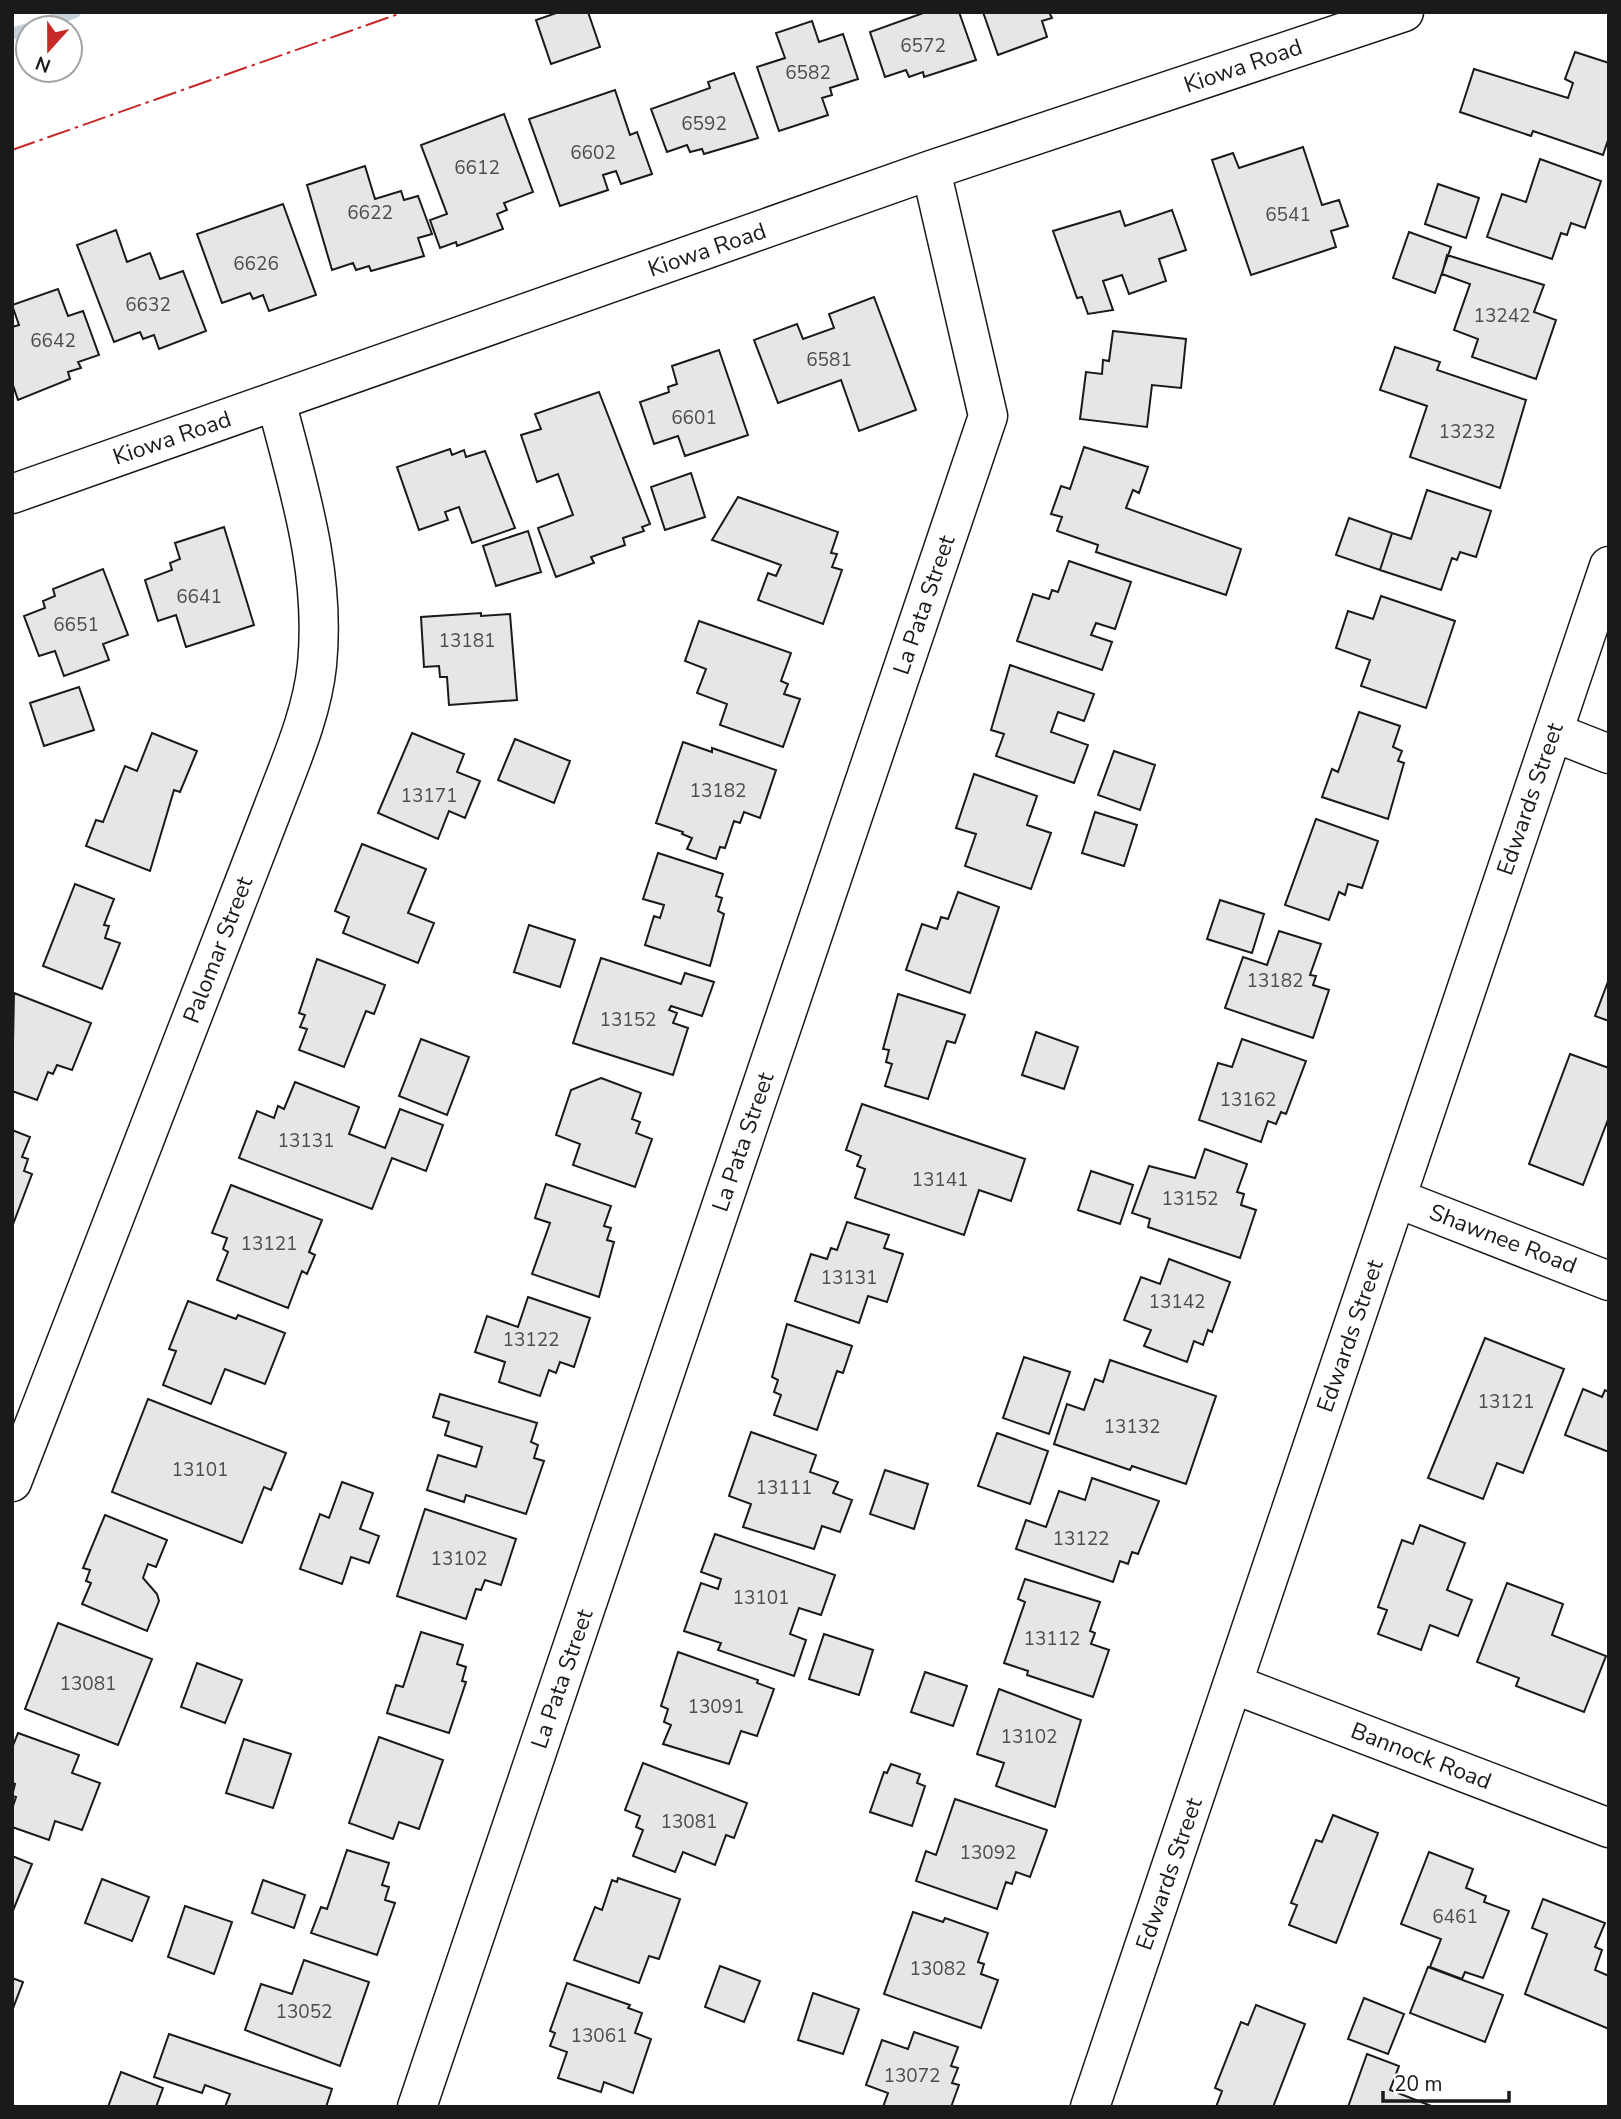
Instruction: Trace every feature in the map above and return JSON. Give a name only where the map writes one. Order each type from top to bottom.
[{"type":"street","name":"Kiowa Road","points":[[12,494],[932,170],[1404,12]]},
{"type":"street","name":"La Pata Street","points":[[418,2107],[988,416],[932,170]]},
{"type":"street","name":"Palomar Street","points":[[12,1482],[273,808],[301,732],[314,680],[319,609],[314,549],[276,401]]},
{"type":"street","name":"Edwards Street","points":[[1090,2107],[1609,566]]},
{"type":"street","points":[[1553,732],[1609,754]]},
{"type":"street","name":"Shawnee Road","points":[[1396,1198],[1609,1281]]},
{"type":"street","name":"Bannock Road","points":[[1233,1684],[1609,1828]]},
{"type":"building","points":[[559,12],[588,12],[600,47],[551,64],[536,20]]},
{"type":"building","points":[[926,12],[959,12],[976,60],[924,77],[923,72],[909,77],[906,70],[885,77],[870,32]]},
{"type":"building","points":[[983,12],[1049,12],[1052,18],[1042,21],[1047,37],[998,55]]},
{"type":"building","points":[[812,21],[819,42],[843,34],[858,79],[830,88],[832,95],[822,98],[828,115],[779,131],[757,67],[785,58],[776,33]]},
{"type":"building","points":[[1575,52],[1609,63],[1609,137],[1603,155],[1533,131],[1531,136],[1460,112],[1474,69],[1568,98],[1573,83],[1565,79]]},
{"type":"building","points":[[734,73],[758,138],[704,154],[702,149],[690,152],[687,145],[667,152],[651,109],[710,88],[708,82]]},
{"type":"building","points":[[615,90],[630,135],[637,132],[652,174],[621,184],[616,171],[603,175],[608,190],[560,206],[529,119]]},
{"type":"building","points":[[504,114],[533,192],[504,203],[507,210],[497,214],[503,229],[457,246],[456,242],[440,248],[430,220],[447,214],[421,145]]},
{"type":"building","points":[[1303,147],[1322,205],[1339,200],[1348,226],[1331,231],[1336,247],[1251,275],[1212,160],[1233,153],[1239,168]]},
{"type":"building","points":[[1540,159],[1601,181],[1585,228],[1571,223],[1567,235],[1561,233],[1552,259],[1487,237],[1502,194],[1526,202]]},
{"type":"building","points":[[365,166],[375,199],[401,191],[404,200],[418,196],[432,234],[418,238],[424,256],[371,271],[369,266],[356,270],[353,263],[332,270],[307,185]]},
{"type":"building","points":[[1438,184],[1479,198],[1466,238],[1425,224]]},
{"type":"building","points":[[283,204],[316,295],[269,311],[263,295],[253,299],[250,293],[222,303],[197,234]]},
{"type":"building","points":[[1172,210],[1186,250],[1159,259],[1166,281],[1129,294],[1122,275],[1103,281],[1113,310],[1088,314],[1082,297],[1077,298],[1053,231],[1120,211],[1125,226]]},
{"type":"building","points":[[116,230],[127,262],[150,253],[160,279],[183,271],[206,331],[159,349],[154,335],[143,339],[140,332],[114,342],[77,245]]},
{"type":"building","points":[[1409,232],[1451,247],[1435,293],[1393,278]]},
{"type":"building","points":[[1447,255],[1544,285],[1534,312],[1556,320],[1536,379],[1472,357],[1478,339],[1454,330],[1470,284],[1442,274]]},
{"type":"building","points":[[58,289],[68,316],[83,311],[99,355],[78,362],[81,368],[68,372],[70,379],[18,400],[12,382],[12,327],[19,325],[12,305]]},
{"type":"building","points":[[874,297],[916,410],[859,431],[841,380],[778,403],[754,340],[797,324],[803,339],[834,328],[829,314]]},
{"type":"building","points":[[1113,331],[1186,339],[1181,388],[1152,385],[1147,427],[1080,419],[1086,372],[1102,374],[1103,360],[1109,361]]},
{"type":"building","points":[[1395,347],[1440,362],[1437,370],[1526,400],[1500,488],[1410,457],[1427,406],[1380,390]]},
{"type":"building","points":[[719,350],[748,435],[685,456],[678,436],[654,444],[640,402],[669,392],[668,387],[677,384],[672,366]]},
{"type":"building","points":[[599,392],[650,524],[642,527],[644,531],[623,538],[625,545],[591,557],[594,563],[556,577],[538,528],[573,515],[558,474],[537,482],[521,435],[541,429],[535,414]]},
{"type":"building","points":[[1084,447],[1148,467],[1139,493],[1133,490],[1126,508],[1241,549],[1226,595],[1096,552],[1098,545],[1057,531],[1062,517],[1051,514],[1061,486],[1070,489]]},
{"type":"building","points":[[450,449],[452,455],[464,450],[466,457],[485,451],[515,528],[472,543],[459,507],[445,512],[448,520],[419,530],[397,467]]},
{"type":"building","points":[[691,473],[705,517],[665,530],[651,487]]},
{"type":"building","points":[[1427,490],[1491,511],[1476,557],[1460,552],[1457,560],[1452,558],[1441,590],[1380,570],[1392,533],[1411,539]]},
{"type":"building","points":[[738,497],[838,532],[831,553],[837,554],[832,567],[842,570],[823,624],[758,600],[768,573],[776,576],[781,565],[712,540]]},
{"type":"building","points":[[1349,518],[1392,533],[1380,570],[1336,555]]},
{"type":"building","points":[[224,527],[254,625],[186,647],[176,615],[158,621],[145,580],[172,570],[170,563],[180,559],[175,543]]},
{"type":"building","points":[[528,531],[541,572],[496,586],[483,546]]},
{"type":"building","points":[[1069,561],[1131,582],[1115,629],[1096,623],[1091,635],[1112,642],[1102,670],[1017,641],[1033,594],[1049,599],[1052,590],[1058,592]]},
{"type":"building","points":[[103,569],[128,635],[103,644],[109,660],[64,676],[55,651],[39,656],[24,616],[45,608],[43,601],[55,596],[53,589]]},
{"type":"building","points":[[1381,596],[1455,621],[1426,708],[1361,686],[1370,660],[1336,648],[1348,611],[1373,619]]},
{"type":"building","points":[[481,613],[481,616],[510,614],[517,700],[449,705],[447,677],[440,677],[439,666],[424,667],[421,617]]},
{"type":"building","points":[[699,621],[791,653],[781,681],[788,684],[784,694],[800,699],[783,747],[720,725],[727,704],[697,693],[706,669],[685,661]]},
{"type":"building","points":[[1010,665],[1094,694],[1084,721],[1058,712],[1051,732],[1088,745],[1074,783],[996,756],[1004,734],[991,730]]},
{"type":"building","points":[[79,687],[94,730],[44,746],[30,703]]},
{"type":"building","points":[[1359,712],[1400,726],[1393,747],[1402,751],[1398,761],[1404,763],[1388,819],[1322,797],[1332,769],[1338,772]]},
{"type":"building","points":[[152,733],[197,751],[180,792],[174,790],[150,871],[86,846],[96,820],[103,822],[125,766],[137,771]]},
{"type":"building","points":[[412,733],[464,754],[457,772],[480,781],[465,818],[449,811],[438,839],[378,813]]},
{"type":"building","points":[[515,739],[570,761],[554,803],[498,780]]},
{"type":"building","points":[[683,742],[712,752],[712,748],[776,770],[760,818],[744,812],[740,823],[734,821],[725,848],[720,847],[716,859],[687,849],[692,838],[656,823]]},
{"type":"building","points":[[1114,751],[1155,765],[1140,810],[1098,795]]},
{"type":"building","points":[[974,774],[1037,796],[1027,825],[1051,833],[1031,889],[965,866],[976,834],[956,828]]},
{"type":"building","points":[[1095,812],[1137,825],[1124,866],[1082,853]]},
{"type":"building","points":[[1316,819],[1378,841],[1362,888],[1348,884],[1345,895],[1339,892],[1329,920],[1285,905]]},
{"type":"building","points":[[362,844],[426,869],[408,913],[434,923],[418,963],[343,933],[349,917],[335,911]]},
{"type":"building","points":[[658,853],[723,874],[716,896],[722,898],[718,911],[724,914],[710,966],[645,945],[654,916],[660,918],[664,905],[643,899]]},
{"type":"building","points":[[75,884],[114,899],[104,925],[109,926],[105,938],[120,943],[102,989],[43,966]]},
{"type":"building","points":[[958,892],[999,907],[970,993],[906,970],[922,924],[937,929],[941,917],[948,919]]},
{"type":"building","points":[[1220,900],[1264,914],[1252,953],[1207,939]]},
{"type":"building","points":[[529,925],[575,940],[560,987],[514,972]]},
{"type":"building","points":[[1279,931],[1321,944],[1310,975],[1316,976],[1313,985],[1329,990],[1313,1038],[1225,1008],[1243,957],[1267,965]]},
{"type":"building","points":[[601,958],[681,984],[685,973],[714,982],[702,1016],[671,1006],[669,1010],[677,1013],[673,1023],[688,1028],[673,1075],[573,1043]]},
{"type":"building","points":[[317,959],[385,985],[374,1014],[366,1011],[344,1067],[299,1050],[307,1029],[300,1027],[305,1015],[299,1013]]},
{"type":"building","points":[[1609,979],[1609,1021],[1595,1016]]},
{"type":"building","points":[[14,993],[91,1023],[72,1070],[57,1065],[53,1074],[48,1072],[37,1100],[12,1091]]},
{"type":"building","points":[[898,994],[965,1015],[955,1043],[947,1041],[928,1099],[885,1086],[892,1064],[886,1062],[889,1050],[883,1049]]},
{"type":"building","points":[[1036,1032],[1078,1047],[1064,1089],[1022,1075]]},
{"type":"building","points":[[421,1039],[469,1057],[447,1115],[399,1096]]},
{"type":"building","points":[[1242,1039],[1306,1061],[1286,1114],[1281,1112],[1276,1124],[1268,1121],[1261,1142],[1199,1120],[1218,1063],[1232,1067]]},
{"type":"building","points":[[1570,1054],[1609,1068],[1609,1117],[1583,1185],[1529,1164]]},
{"type":"building","points":[[601,1078],[641,1093],[632,1119],[640,1122],[636,1133],[652,1139],[635,1187],[573,1165],[580,1144],[556,1135],[571,1090]]},
{"type":"building","points":[[295,1082],[359,1107],[349,1134],[385,1148],[400,1109],[443,1125],[426,1171],[392,1158],[372,1209],[239,1158],[257,1111],[274,1118],[278,1106],[284,1109]]},
{"type":"building","points":[[862,1104],[1025,1159],[1011,1201],[979,1190],[964,1235],[855,1198],[865,1169],[857,1166],[861,1156],[846,1150]]},
{"type":"building","points":[[12,1130],[30,1137],[22,1157],[28,1159],[24,1171],[32,1174],[12,1227]]},
{"type":"building","points":[[1205,1149],[1247,1164],[1237,1192],[1244,1194],[1241,1205],[1256,1210],[1240,1258],[1148,1227],[1150,1219],[1132,1213],[1149,1166],[1195,1178]]},
{"type":"building","points":[[1091,1171],[1133,1185],[1120,1224],[1078,1210]]},
{"type":"building","points":[[546,1184],[611,1206],[604,1226],[611,1228],[607,1240],[614,1242],[599,1297],[532,1274],[550,1223],[535,1218]]},
{"type":"building","points":[[231,1185],[322,1220],[309,1252],[315,1255],[307,1274],[302,1271],[288,1308],[217,1280],[228,1252],[223,1249],[227,1238],[212,1233]]},
{"type":"building","points":[[847,1222],[889,1235],[884,1248],[903,1254],[887,1302],[868,1296],[859,1323],[795,1301],[811,1254],[827,1259],[831,1248],[837,1250]]},
{"type":"building","points":[[1169,1259],[1230,1282],[1212,1332],[1208,1330],[1203,1345],[1194,1341],[1187,1362],[1144,1346],[1151,1330],[1124,1320],[1141,1277],[1160,1284]]},
{"type":"building","points":[[528,1297],[590,1318],[574,1367],[560,1362],[556,1373],[549,1370],[540,1396],[499,1382],[505,1362],[475,1352],[487,1316],[518,1327]]},
{"type":"building","points":[[188,1301],[236,1319],[238,1315],[285,1333],[265,1384],[225,1369],[211,1404],[163,1385],[176,1351],[169,1349]]},
{"type":"building","points":[[787,1324],[852,1346],[843,1373],[837,1371],[817,1430],[774,1415],[781,1395],[774,1392],[778,1380],[772,1377]]},
{"type":"building","points":[[1485,1338],[1564,1369],[1523,1473],[1497,1463],[1483,1499],[1428,1478]]},
{"type":"building","points":[[1024,1357],[1070,1372],[1049,1434],[1003,1418]]},
{"type":"building","points":[[1110,1360],[1216,1396],[1186,1484],[1132,1466],[1130,1470],[1054,1444],[1067,1404],[1084,1410],[1095,1379],[1103,1382]]},
{"type":"building","points":[[1583,1389],[1602,1397],[1605,1390],[1609,1392],[1609,1452],[1565,1435]]},
{"type":"building","points":[[440,1394],[537,1423],[531,1442],[538,1445],[534,1458],[544,1461],[526,1514],[466,1495],[464,1502],[427,1490],[438,1455],[476,1467],[482,1447],[445,1435],[449,1422],[433,1417]]},
{"type":"building","points":[[148,1399],[286,1453],[271,1490],[264,1487],[242,1543],[112,1492]]},
{"type":"building","points":[[751,1432],[816,1455],[810,1472],[838,1482],[833,1493],[852,1500],[840,1532],[822,1526],[814,1549],[743,1527],[751,1504],[729,1496]]},
{"type":"building","points":[[997,1433],[1048,1451],[1030,1504],[978,1486]]},
{"type":"building","points":[[885,1470],[928,1484],[914,1529],[870,1514]]},
{"type":"building","points":[[1092,1478],[1159,1501],[1138,1554],[1132,1552],[1128,1564],[1120,1561],[1113,1582],[1016,1549],[1026,1520],[1046,1527],[1059,1491],[1085,1500]]},
{"type":"building","points":[[342,1482],[373,1493],[360,1529],[379,1536],[369,1563],[351,1557],[342,1584],[300,1569],[320,1514],[329,1518]]},
{"type":"building","points":[[425,1509],[516,1539],[501,1585],[485,1580],[481,1590],[476,1589],[466,1619],[397,1596]]},
{"type":"building","points":[[105,1515],[167,1540],[156,1567],[148,1564],[143,1578],[157,1594],[159,1601],[147,1631],[82,1604],[91,1583],[86,1581],[90,1570],[83,1568]]},
{"type":"building","points":[[1420,1525],[1465,1543],[1447,1590],[1472,1600],[1458,1636],[1430,1625],[1421,1650],[1378,1634],[1387,1610],[1378,1607],[1402,1540],[1413,1544]]},
{"type":"building","points":[[715,1534],[835,1575],[821,1615],[799,1608],[790,1634],[806,1640],[794,1676],[718,1650],[721,1643],[684,1631],[701,1583],[718,1589],[721,1579],[701,1572]]},
{"type":"building","points":[[1025,1579],[1100,1602],[1090,1631],[1095,1633],[1091,1644],[1109,1650],[1093,1697],[1027,1675],[1028,1671],[1004,1663],[1025,1602],[1018,1599]]},
{"type":"building","points":[[1507,1583],[1563,1604],[1552,1635],[1606,1656],[1584,1712],[1516,1686],[1519,1678],[1477,1662]]},
{"type":"building","points":[[58,1623],[152,1659],[118,1745],[25,1709]]},
{"type":"building","points":[[421,1632],[463,1645],[457,1664],[466,1667],[462,1681],[466,1682],[449,1733],[387,1713],[396,1685],[403,1687]]},
{"type":"building","points":[[824,1634],[873,1650],[859,1695],[809,1679]]},
{"type":"building","points":[[678,1652],[758,1680],[757,1683],[774,1689],[757,1736],[741,1731],[729,1764],[663,1744],[671,1725],[664,1722],[668,1709],[661,1706]]},
{"type":"building","points":[[197,1663],[242,1680],[225,1723],[181,1707]]},
{"type":"building","points":[[925,1672],[967,1686],[953,1726],[911,1712]]},
{"type":"building","points":[[999,1689],[1081,1720],[1055,1807],[996,1786],[1004,1763],[977,1754]]},
{"type":"building","points":[[18,1733],[79,1755],[72,1773],[100,1783],[82,1830],[55,1821],[49,1840],[12,1827],[12,1809],[16,1797],[12,1796],[15,1784],[12,1783],[12,1748]]},
{"type":"building","points":[[379,1737],[443,1760],[419,1829],[399,1822],[393,1839],[349,1823]]},
{"type":"building","points":[[244,1739],[291,1754],[273,1808],[226,1793]]},
{"type":"building","points":[[643,1763],[747,1803],[734,1838],[726,1835],[715,1865],[683,1852],[675,1872],[633,1856],[643,1830],[636,1827],[640,1816],[625,1810]]},
{"type":"building","points":[[891,1764],[920,1774],[917,1783],[925,1786],[912,1826],[870,1812],[884,1772],[887,1773]]},
{"type":"building","points":[[955,1799],[1047,1830],[1030,1877],[1016,1872],[1012,1884],[1006,1882],[997,1909],[916,1881],[926,1851],[936,1855]]},
{"type":"building","points":[[1333,1815],[1378,1833],[1336,1943],[1289,1925],[1297,1905],[1291,1903],[1316,1840],[1322,1842]]},
{"type":"building","points":[[347,1850],[389,1863],[382,1885],[389,1887],[385,1900],[395,1903],[377,1955],[311,1933],[321,1907],[327,1909]]},
{"type":"building","points":[[1429,1852],[1473,1869],[1466,1888],[1486,1896],[1484,1902],[1509,1911],[1483,1978],[1465,1972],[1462,1979],[1430,1967],[1441,1939],[1401,1924]]},
{"type":"building","points":[[12,1856],[32,1864],[12,1913]]},
{"type":"building","points":[[618,1878],[680,1899],[659,1959],[649,1956],[639,1983],[574,1960],[595,1907],[602,1910],[612,1880],[617,1882]]},
{"type":"building","points":[[102,1879],[149,1897],[132,1941],[85,1923]]},
{"type":"building","points":[[263,1880],[305,1895],[294,1928],[252,1913]]},
{"type":"building","points":[[1543,1899],[1605,1923],[1595,1947],[1602,1950],[1595,1970],[1609,1976],[1609,2029],[1525,1994],[1547,1934],[1532,1928]]},
{"type":"building","points":[[185,1906],[232,1922],[214,1974],[168,1957]]},
{"type":"building","points":[[913,1912],[943,1922],[945,1918],[988,1933],[978,1962],[984,1964],[981,1974],[998,1980],[981,2028],[884,1994]]},
{"type":"building","points":[[304,1960],[369,1982],[340,2066],[245,2030],[261,1984],[292,1994]]},
{"type":"building","points":[[720,1966],[760,1981],[744,2022],[705,2007]]},
{"type":"building","points":[[1428,1967],[1503,1995],[1485,2042],[1410,2013]]},
{"type":"building","points":[[12,1978],[23,1982],[12,2011]]},
{"type":"building","points":[[567,1983],[630,2005],[628,2008],[642,2013],[635,2033],[651,2039],[633,2093],[604,2082],[601,2092],[558,2078],[567,2052],[550,2046],[555,2033],[550,2031]]},
{"type":"building","points":[[813,1993],[859,2009],[843,2054],[798,2040]]},
{"type":"building","points":[[1364,1998],[1404,2014],[1388,2054],[1348,2039]]},
{"type":"building","points":[[1256,2005],[1305,2024],[1273,2107],[1216,2107],[1222,2091],[1215,2088],[1241,2022],[1248,2025]]},
{"type":"building","points":[[914,2032],[958,2047],[951,2066],[958,2068],[952,2083],[959,2085],[951,2107],[883,2107],[888,2093],[866,2085],[882,2040],[908,2049]]},
{"type":"building","points":[[169,2034],[332,2089],[326,2107],[225,2107],[230,2094],[205,2085],[202,2093],[154,2077]]},
{"type":"building","points":[[1367,2054],[1399,2066],[1390,2090],[1434,2107],[1348,2107]]},
{"type":"building","points":[[121,2072],[163,2088],[156,2107],[108,2107]]},
{"type":"waterway","points":[[69,14],[75,12]]},
{"type":"power","points":[[12,150],[404,12]]}]
